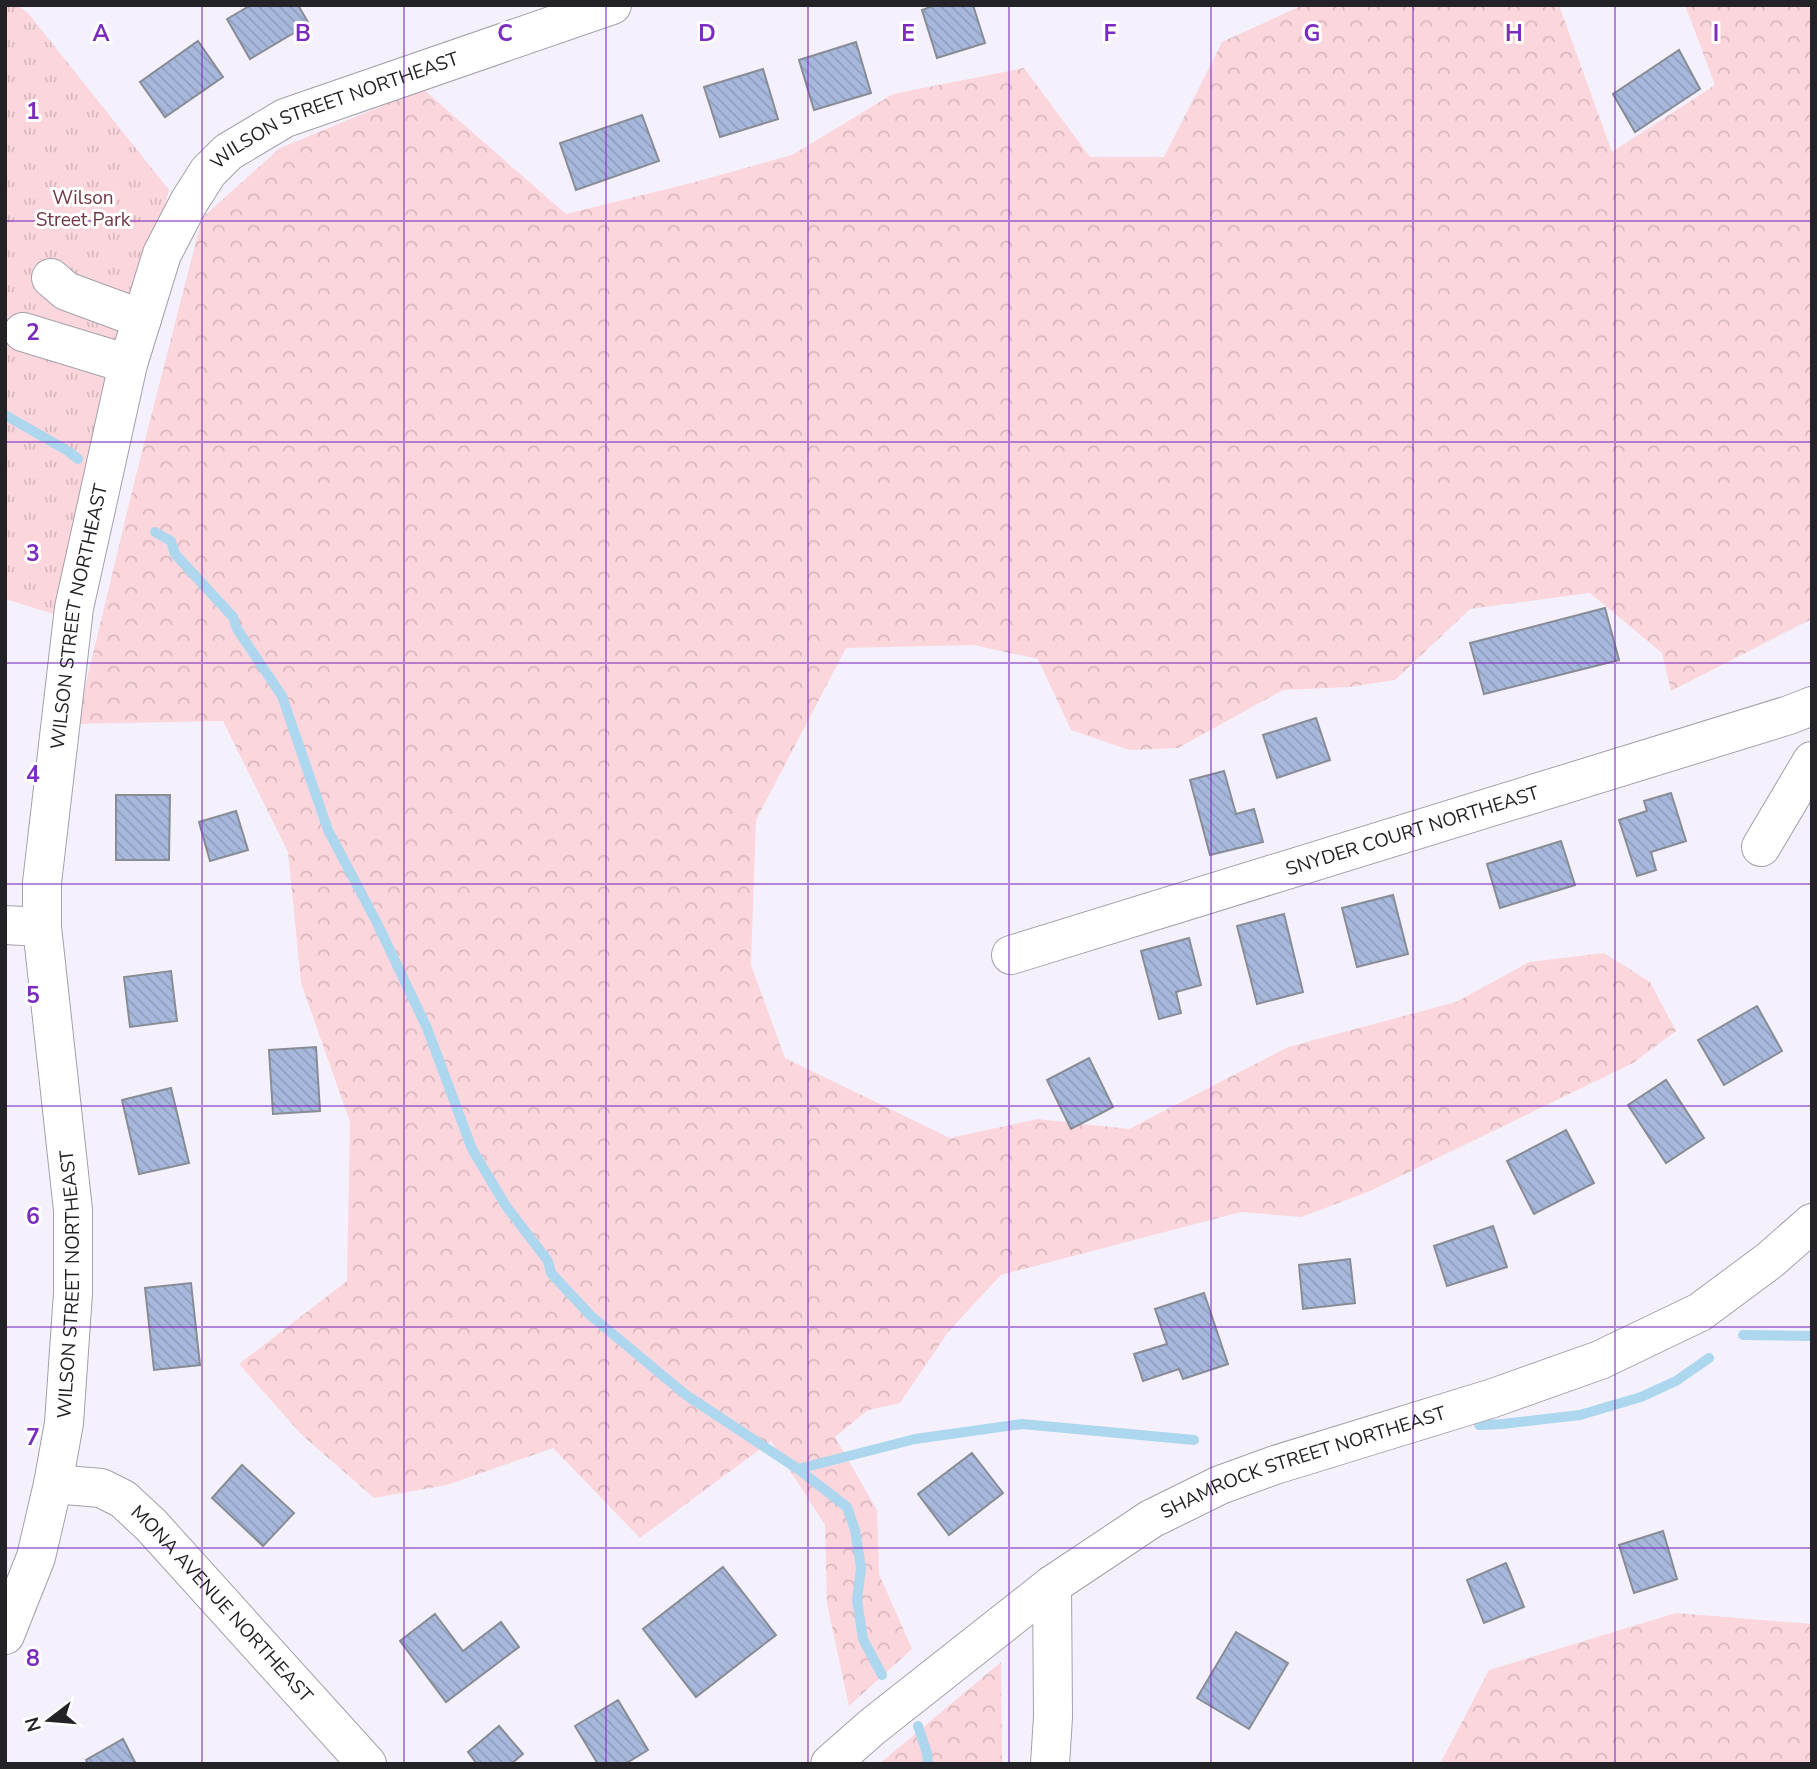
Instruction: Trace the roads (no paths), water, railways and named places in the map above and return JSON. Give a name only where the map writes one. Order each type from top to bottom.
[{"type":"street","name":"WILSON STREET NORTHEAST","points":[[5,1635],[36,1557],[53,1484],[65,1410],[73,1293],[73,1210],[24,926],[42,883],[74,608],[128,364],[162,254],[189,202],[208,173],[228,152],[285,118],[612,5]]},
{"type":"street","points":[[51,278],[66,291],[142,319]]},
{"type":"street","points":[[23,332],[128,364]]},
{"type":"street","name":"SNYDER COURT NORTHEAST","points":[[1011,955],[1812,706]]},
{"type":"street","points":[[1761,847],[1812,761]]},
{"type":"street","name":"SHAMROCK STREET NORTHEAST","points":[[830,1764],[872,1727],[1052,1585],[1151,1519],[1220,1485],[1275,1465],[1493,1398],[1600,1360],[1700,1312],[1770,1260],[1812,1223]]},
{"type":"street","name":"MONA AVENUE NORTHEAST","points":[[53,1484],[101,1488],[123,1499],[151,1525],[367,1764]]},
{"type":"street","points":[[1049,1764],[1053,1717],[1052,1585]]},
{"type":"waterway","points":[[5,415],[78,459]]},
{"type":"waterway","points":[[155,532],[171,541],[175,554],[233,617],[237,629],[282,696],[328,830],[377,923],[427,1028],[472,1149],[506,1206],[548,1261],[551,1273],[590,1315],[686,1395],[798,1469],[915,1439],[1022,1424],[1194,1440]]},
{"type":"waterway","points":[[1743,1335],[1812,1336]]},
{"type":"waterway","points":[[1479,1425],[1580,1415],[1641,1397],[1676,1381],[1709,1358]]},
{"type":"waterway","points":[[798,1469],[847,1507],[855,1530],[861,1568],[857,1600],[863,1639],[882,1675]]},
{"type":"waterway","points":[[918,1726],[928,1764]]},
{"type":"park label","name":"Wilson Street Park","points":[[83,209]]}]
